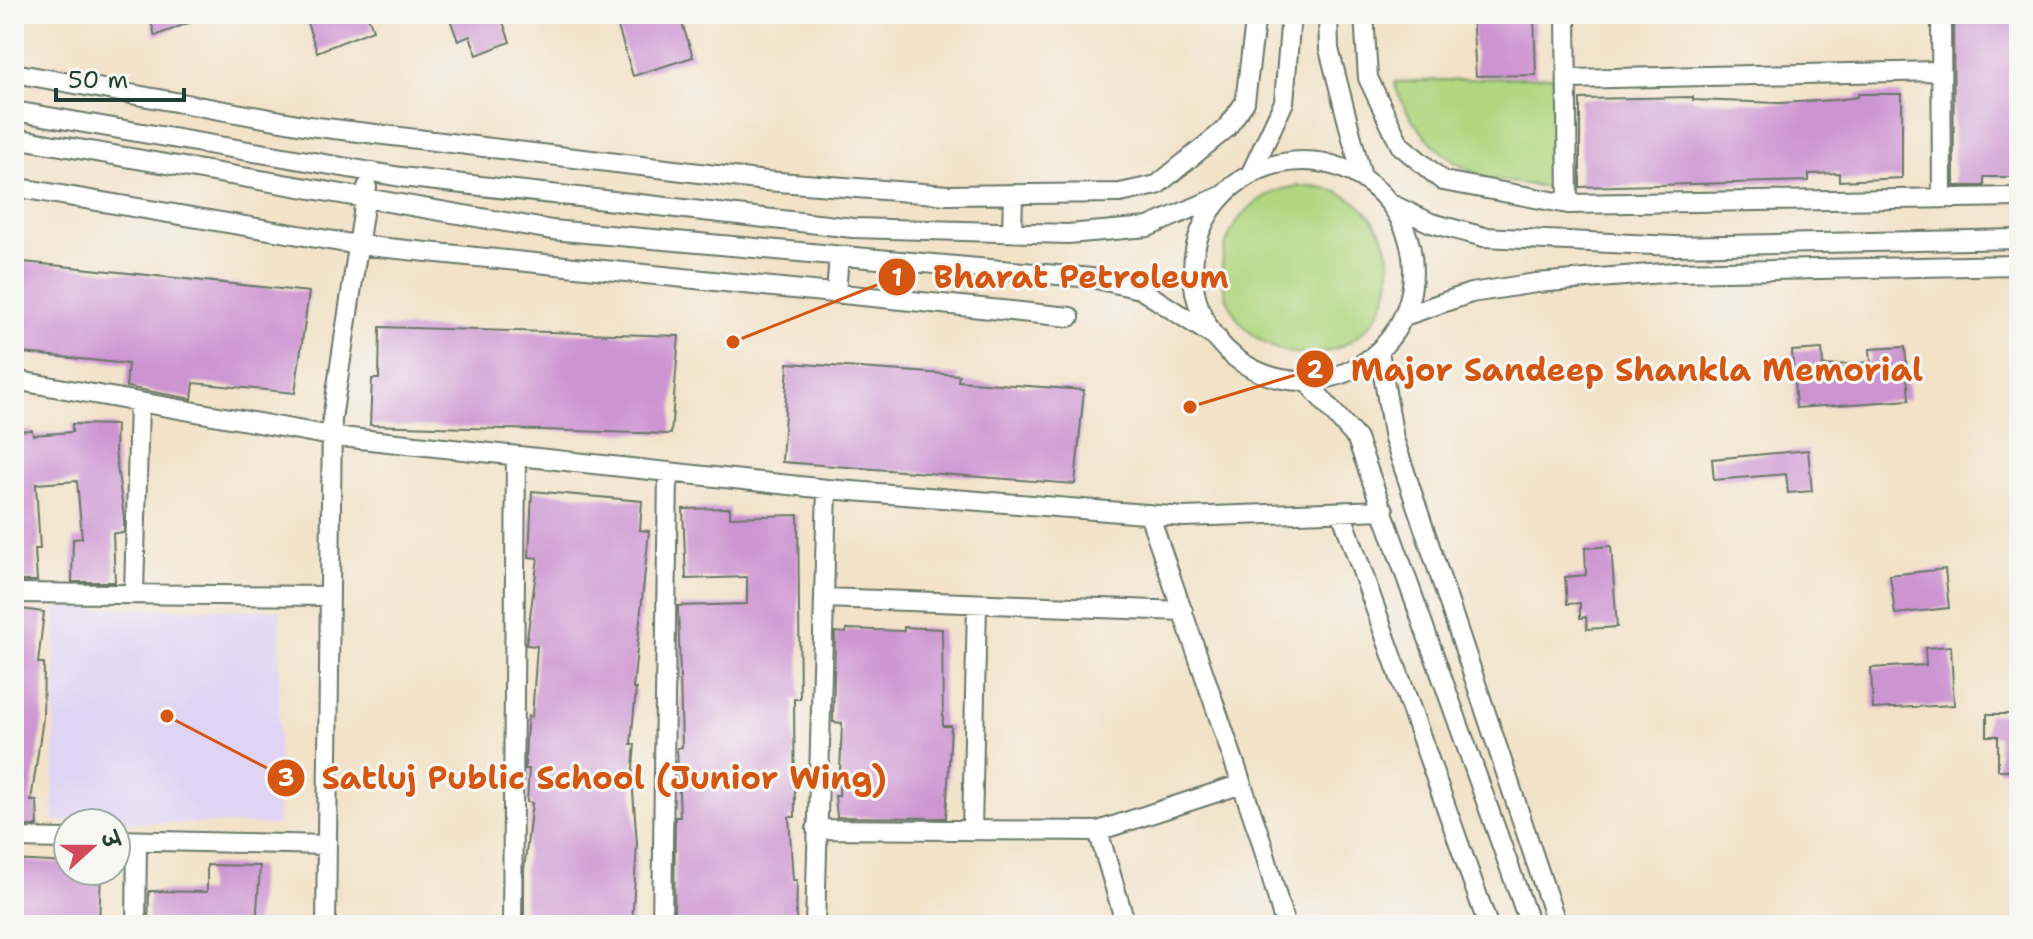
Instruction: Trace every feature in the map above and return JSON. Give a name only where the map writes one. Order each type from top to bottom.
[{"type":"street","points":[[14,73],[309,126],[766,181],[948,195],[1120,193],[1157,185],[1227,128],[1245,102],[1256,14]]},
{"type":"street","points":[[1251,173],[1284,102],[1291,14]]},
{"type":"street","points":[[1328,14],[1329,49],[1362,177]]},
{"type":"street","points":[[1364,14],[1368,78],[1400,145],[1443,181],[1568,204],[2019,197]]},
{"type":"street","points":[[1566,14],[1568,204]]},
{"type":"street","points":[[1941,14],[1942,198]]},
{"type":"street","points":[[1329,49],[1364,43]]},
{"type":"street","points":[[1567,79],[1941,71]]},
{"type":"street","points":[[14,111],[370,172],[853,228],[1068,234],[1148,227],[1221,196],[1251,173],[1298,160],[1327,162],[1362,177],[1391,204],[1403,223],[1413,259],[1414,276],[1404,316],[1379,351],[1347,373],[1306,381],[1277,378],[1245,364],[1218,339],[1140,289],[1092,278],[552,230],[14,138]]},
{"type":"street","points":[[326,925],[332,436],[370,172]]},
{"type":"street","points":[[14,187],[358,245],[1070,317]]},
{"type":"street","points":[[1012,232],[1013,196]]},
{"type":"street","points":[[1218,339],[1203,317],[1193,277],[1198,236],[1221,196]]},
{"type":"street","points":[[1391,204],[1431,223],[1484,237],[1674,246],[2019,239]]},
{"type":"street","points":[[836,293],[839,256]]},
{"type":"street","points":[[1404,316],[1471,293],[1613,277],[1675,272],[2019,265]]},
{"type":"street","points":[[1379,351],[1394,439],[1557,925]]},
{"type":"street","points":[[14,380],[332,436],[827,489],[1184,517],[1384,510]]},
{"type":"street","points":[[1306,381],[1357,439],[1530,925]]},
{"type":"street","points":[[134,594],[139,403]]},
{"type":"street","points":[[512,925],[516,456]]},
{"type":"street","points":[[662,925],[668,472]]},
{"type":"street","points":[[815,925],[827,489]]},
{"type":"street","points":[[1341,512],[1488,925]]},
{"type":"street","points":[[1149,514],[1242,784],[1285,925]]},
{"type":"street","points":[[14,593],[330,596]]},
{"type":"street","points":[[824,598],[1183,611]]},
{"type":"street","points":[[972,830],[977,604]]},
{"type":"street","points":[[816,829],[1098,831],[1242,784]]},
{"type":"street","points":[[1098,831],[1126,925]]},
{"type":"street","points":[[14,838],[52,839]]},
{"type":"street","points":[[132,841],[327,845]]},
{"type":"street","points":[[136,925],[137,841]]},
{"type":"shaded area","points":[[56,607],[280,610],[278,825],[132,822],[132,807],[53,807]]},
{"type":"green space","points":[[1553,76],[1554,188],[1492,179],[1460,165],[1445,155],[1419,128],[1394,82]]},
{"type":"green space","points":[[1306,186],[1338,192],[1366,210],[1384,238],[1390,270],[1384,302],[1366,330],[1338,348],[1306,354],[1274,348],[1246,330],[1228,302],[1222,270],[1228,238],[1246,210],[1274,192]]},
{"type":"building","points":[[149,14],[209,14],[209,15],[155,36]]},
{"type":"building","points":[[304,14],[367,14],[373,30],[317,52]]},
{"type":"building","points":[[448,14],[500,14],[510,42],[477,55],[470,36],[458,41]]},
{"type":"building","points":[[614,14],[679,14],[693,57],[633,76]]},
{"type":"building","points":[[1472,14],[1534,14],[1536,75],[1476,76]]},
{"type":"building","points":[[2019,14],[2019,177],[1984,177],[1984,186],[1954,186],[1953,16]]},
{"type":"building","points":[[1858,94],[1902,94],[1902,178],[1839,181],[1839,173],[1809,174],[1809,181],[1580,187],[1580,99],[1693,97],[1693,100],[1780,103],[1835,100],[1858,97]]},
{"type":"building","points":[[14,261],[309,292],[295,393],[194,383],[192,399],[126,387],[128,364],[14,352]]},
{"type":"building","points":[[380,327],[679,336],[671,434],[370,425],[372,379],[379,379]]},
{"type":"building","points":[[1905,347],[1909,400],[1796,408],[1792,351],[1822,349],[1823,366],[1871,362],[1870,349]]},
{"type":"building","points":[[788,363],[959,375],[958,381],[1084,390],[1075,484],[782,462]]},
{"type":"building","points":[[72,424],[116,425],[115,451],[124,533],[113,533],[115,582],[72,582],[73,539],[82,538],[77,481],[36,484],[40,549],[35,549],[37,581],[14,581],[14,431],[32,430],[33,435],[72,432]]},
{"type":"building","points":[[1808,450],[1812,491],[1788,493],[1786,474],[1714,480],[1712,459]]},
{"type":"building","points":[[532,491],[642,501],[640,530],[649,531],[633,689],[636,689],[631,744],[635,744],[632,779],[637,843],[632,925],[524,925],[524,870],[532,803],[527,802],[529,769],[525,769],[526,739],[528,716],[532,717],[537,646],[526,645],[538,558],[529,557]]},
{"type":"building","points":[[730,508],[730,517],[798,515],[800,699],[794,699],[795,817],[789,817],[793,880],[797,880],[796,925],[674,925],[675,817],[680,817],[677,748],[682,747],[678,606],[747,604],[747,577],[686,579],[683,509]]},
{"type":"building","points":[[1611,546],[1617,627],[1587,629],[1586,617],[1580,618],[1580,603],[1567,604],[1565,577],[1586,575],[1585,548]]},
{"type":"building","points":[[1945,569],[1949,608],[1895,614],[1890,575]]},
{"type":"building","points":[[14,608],[44,612],[38,663],[44,663],[43,718],[31,801],[37,801],[38,826],[14,826]]},
{"type":"building","points":[[904,627],[942,629],[943,726],[951,726],[946,818],[837,817],[835,796],[839,796],[842,723],[833,722],[835,632],[846,633],[847,629],[904,631]]},
{"type":"building","points":[[1951,646],[1954,705],[1873,709],[1871,668],[1926,665],[1925,648]]},
{"type":"building","points":[[1987,714],[2019,714],[2019,770],[1998,770],[1998,736],[1987,736]]},
{"type":"building","points":[[14,860],[52,862],[52,887],[100,887],[99,924],[14,925]]},
{"type":"building","points":[[207,865],[260,866],[256,925],[148,925],[149,891],[207,892]]},
{"type":"place","name":"Bharat Petroleum","points":[[733,342]]},
{"type":"place","name":"Major Sandeep Shankla Memorial","points":[[1190,407]]},
{"type":"place","name":"Satluj Public School (Junior Wing)","points":[[167,716]]}]
